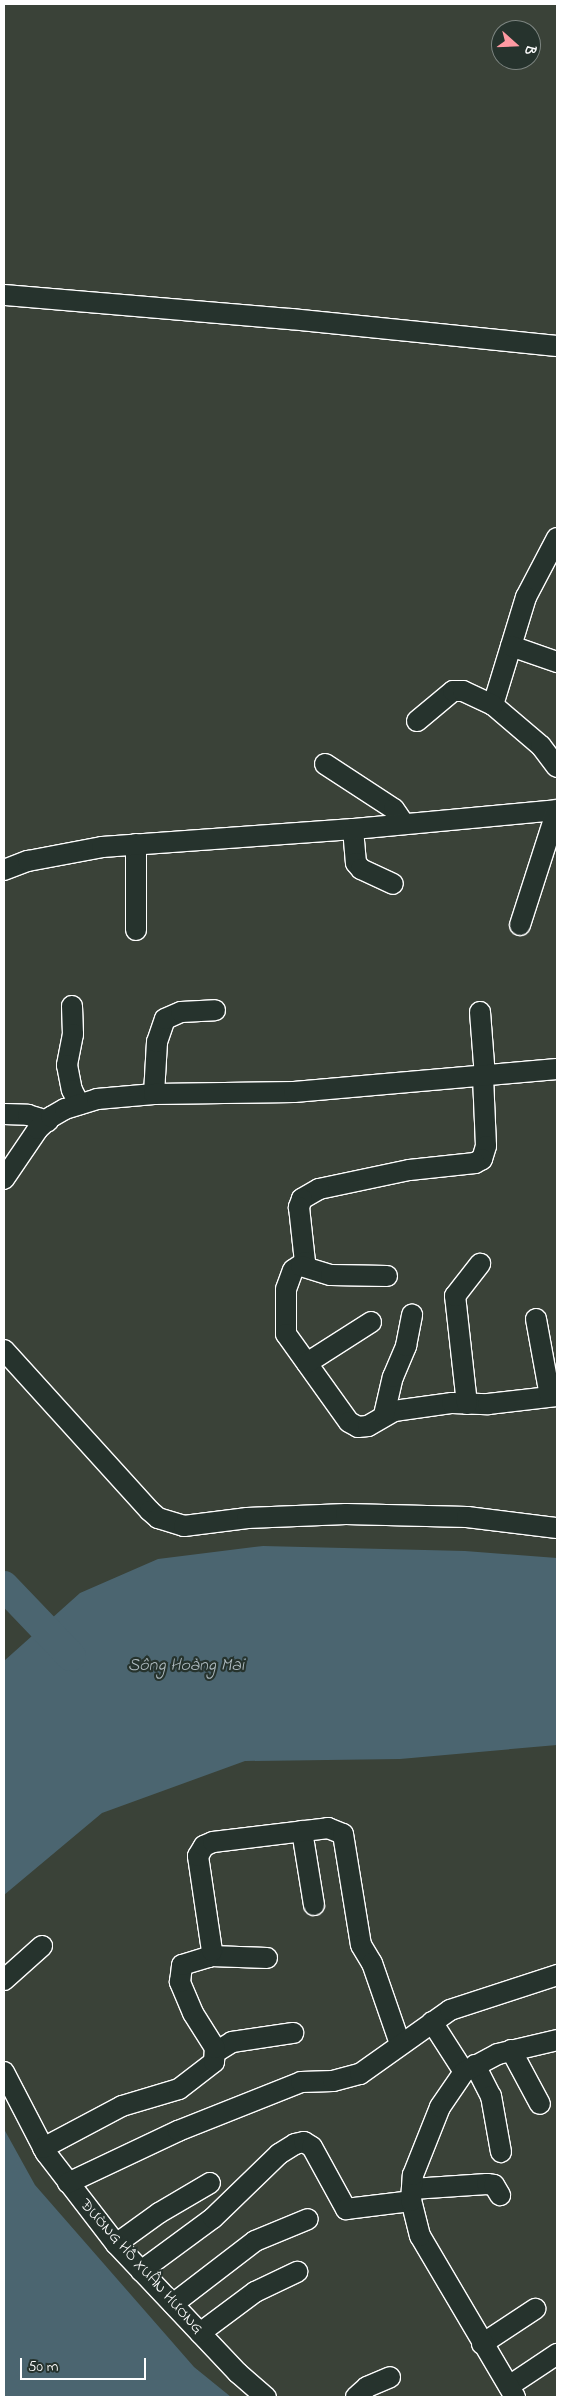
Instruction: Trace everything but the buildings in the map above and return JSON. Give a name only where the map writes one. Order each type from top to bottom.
[{"type":"street","points":[[4,295],[301,320],[557,346]]},
{"type":"street","points":[[493,705],[526,598],[557,538]]},
{"type":"street","points":[[511,646],[557,662]]},
{"type":"street","points":[[417,721],[454,690],[463,691],[493,705],[536,742],[557,767]]},
{"type":"street","points":[[325,764],[388,805],[404,824]]},
{"type":"street","points":[[4,870],[59,855],[136,844],[354,829],[557,810],[520,926]]},
{"type":"street","points":[[354,829],[356,863],[361,869],[393,884]]},
{"type":"street","points":[[136,844],[136,930]]},
{"type":"street","points":[[72,1006],[73,1034],[67,1065],[72,1090],[79,1104]]},
{"type":"street","points":[[154,1094],[157,1042],[164,1019],[181,1012],[215,1010]]},
{"type":"street","points":[[480,1012],[486,1146],[482,1159],[475,1163],[410,1170],[308,1193],[299,1207],[305,1256],[301,1266],[293,1270],[290,1276],[284,1312],[286,1334],[349,1422],[364,1427],[384,1415],[467,1404],[488,1404],[554,1396],[536,1319]]},
{"type":"street","points":[[4,1179],[48,1120],[79,1104],[154,1094],[285,1092],[484,1077],[557,1069]]},
{"type":"street","points":[[4,1114],[28,1115],[48,1120]]},
{"type":"street","points":[[467,1404],[455,1296],[480,1264]]},
{"type":"street","points":[[301,1266],[330,1275],[387,1276]]},
{"type":"street","points":[[384,1415],[389,1391],[408,1338],[412,1316]]},
{"type":"street","points":[[307,1363],[371,1322]]},
{"type":"street","points":[[4,1350],[150,1511],[184,1526],[247,1518],[346,1514],[468,1517],[557,1528]]},
{"type":"street","points":[[211,1956],[200,1852],[213,1842],[328,1828],[343,1834],[361,1945],[372,1963],[400,2044]]},
{"type":"street","points":[[302,1831],[314,1905]]},
{"type":"street","points":[[4,1980],[42,1946]]},
{"type":"street","points":[[216,2052],[193,2013],[180,1982],[182,1966],[211,1956],[227,1959],[267,1958]]},
{"type":"street","points":[[68,2183],[178,2131],[301,2082],[333,2081],[360,2074],[432,2022],[475,2000],[557,1975]]},
{"type":"street","points":[[432,2022],[491,2096],[501,2152]]},
{"type":"street","points":[[43,2148],[122,2106],[179,2089],[209,2066],[216,2052],[232,2042],[293,2033]]},
{"type":"street","points":[[557,2040],[511,2050],[470,2069],[433,2122],[413,2175],[411,2195],[420,2236],[512,2392],[557,2354]]},
{"type":"street","points":[[511,2050],[540,2104]]},
{"type":"street","name":"ĐƯỜNG HỒ XUÂN HƯƠNG","points":[[4,2072],[43,2148],[116,2244],[200,2333],[266,2397]]},
{"type":"street","points":[[141,2271],[213,2218],[279,2154],[295,2144],[304,2142],[312,2147],[346,2209],[411,2195],[487,2184],[494,2186],[500,2195]]},
{"type":"street","points":[[116,2244],[160,2213],[210,2183]]},
{"type":"street","points":[[173,2304],[255,2242],[308,2219]]},
{"type":"street","points":[[200,2333],[255,2292],[297,2272]]},
{"type":"street","points":[[482,2344],[535,2309]]},
{"type":"street","points":[[356,2397],[367,2387],[390,2377]]},
{"type":"water","name":"Sông Hoàng Mai","points":[[263,1546],[465,1551],[557,1558],[557,1745],[400,1759],[245,1761],[102,1813],[4,1895],[4,1661],[80,1593],[158,1559]]},
{"type":"water","points":[[4,2129],[35,2185],[194,2367],[231,2397],[4,2397]]},
{"type":"waterway","points":[[4,1586],[71,1656]]}]
